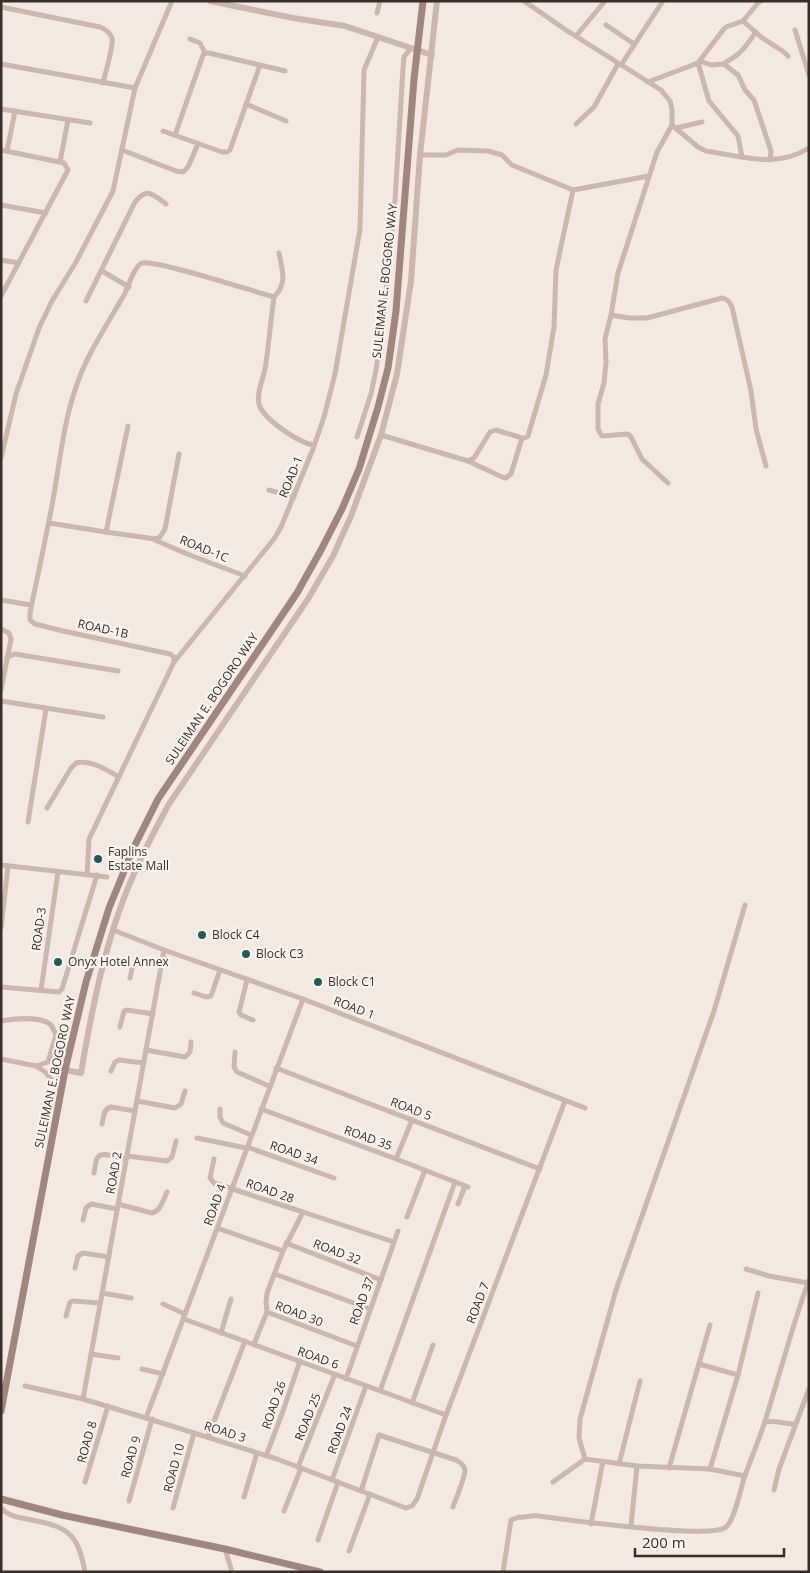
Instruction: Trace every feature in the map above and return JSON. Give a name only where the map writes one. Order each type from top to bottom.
[{"type":"main road","name":"SULEIMAN E. BOGORO WAY","points":[[1,1410],[65,1070],[86,982],[109,908],[146,821],[171,779],[297,593],[342,509],[358,469],[378,407],[392,345],[414,49],[423,1]]},
{"type":"main road","points":[[1,1498],[62,1515],[320,1572]]},
{"type":"street","points":[[1,458],[16,394],[39,328],[113,191],[135,88],[172,1]]},
{"type":"street","points":[[210,1],[293,18],[336,24],[432,54]]},
{"type":"street","points":[[377,13],[380,1]]},
{"type":"street","name":"SULEIMAN E. BOGORO WAY","points":[[65,1070],[81,1073],[93,1006],[113,930],[133,875],[169,804],[295,620],[332,556],[351,516],[382,435],[397,374],[411,281],[420,155],[437,1]]},
{"type":"street","points":[[524,1],[661,90],[670,102],[674,126],[659,148],[618,273],[605,339],[606,362],[604,383],[598,404],[598,429],[602,436],[628,434],[642,459],[668,483]]},
{"type":"street","points":[[576,36],[606,1]]},
{"type":"street","points":[[576,124],[594,107],[619,64],[663,1]]},
{"type":"street","points":[[648,82],[699,62],[726,27],[743,21],[761,1]]},
{"type":"street","points":[[1,7],[105,29],[112,41],[103,83]]},
{"type":"street","points":[[743,21],[788,56]]},
{"type":"street","points":[[606,25],[634,44]]},
{"type":"street","points":[[796,30],[809,75]]},
{"type":"street","points":[[724,64],[741,51],[756,32]]},
{"type":"street","name":"ROAD-1","points":[[87,875],[89,839],[174,662],[274,539],[281,527],[314,449],[337,365],[360,229],[364,70],[378,37]]},
{"type":"street","points":[[190,39],[200,43],[205,53]]},
{"type":"street","points":[[357,437],[371,394],[376,370],[384,314],[404,57],[414,49]]},
{"type":"street","points":[[205,53],[286,71]]},
{"type":"street","points":[[175,135],[205,53]]},
{"type":"street","points":[[699,62],[711,65],[724,64],[738,75],[745,90],[754,100],[771,151],[770,160]]},
{"type":"street","points":[[699,62],[709,101],[738,136],[742,157]]},
{"type":"street","points":[[1,64],[135,88]]},
{"type":"street","points":[[163,131],[222,152],[228,152],[260,65]]},
{"type":"street","points":[[246,104],[286,121]]},
{"type":"street","points":[[1,109],[90,123]]},
{"type":"street","points":[[1,296],[68,170],[64,163],[4,151],[15,111]]},
{"type":"street","points":[[60,162],[68,120]]},
{"type":"street","points":[[674,126],[702,122]]},
{"type":"street","points":[[674,126],[698,147],[706,151],[742,157],[780,160],[809,148]]},
{"type":"street","points":[[122,150],[183,172],[188,168],[198,144]]},
{"type":"street","points":[[420,155],[446,155],[458,150],[488,151],[502,155],[512,165],[573,190],[650,176]]},
{"type":"street","points":[[473,461],[492,431],[496,430],[522,438],[528,436],[546,375],[554,327],[557,265],[573,190]]},
{"type":"street","points":[[86,300],[139,197],[146,192],[156,196],[166,204]]},
{"type":"street","points":[[1,205],[46,213]]},
{"type":"street","points":[[279,253],[284,281],[280,292],[274,297],[259,403],[266,415],[292,436],[306,444],[314,445]]},
{"type":"street","points":[[1,260],[19,263]]},
{"type":"street","points":[[1,600],[31,605],[75,390],[85,366],[129,287],[135,270],[139,265],[152,263],[274,297]]},
{"type":"street","points":[[102,272],[129,287]]},
{"type":"street","points":[[611,315],[647,318],[722,298],[726,299],[732,307],[751,391],[756,429],[766,466]]},
{"type":"street","points":[[106,532],[128,426]]},
{"type":"street","points":[[382,435],[473,461],[502,477],[509,476],[522,438]]},
{"type":"street","points":[[155,539],[160,537],[165,529],[179,454]]},
{"type":"street","points":[[269,490],[294,497]]},
{"type":"street","name":"ROAD-1C","points":[[49,522],[155,539],[186,554],[245,576]]},
{"type":"street","name":"ROAD-1B","points":[[31,605],[30,620],[35,624],[170,654],[174,657],[174,662]]},
{"type":"street","points":[[1,629],[9,633],[11,639],[1,690]]},
{"type":"street","points":[[7,657],[15,654],[118,671]]},
{"type":"street","points":[[1,701],[103,718]]},
{"type":"street","points":[[28,822],[46,709]]},
{"type":"street","points":[[47,808],[76,763],[80,762],[102,767],[119,777]]},
{"type":"street","points":[[1,865],[107,878]]},
{"type":"street","points":[[1,928],[8,866]]},
{"type":"street","name":"ROAD-3","points":[[41,990],[58,872]]},
{"type":"street","points":[[1,987],[56,993],[62,990],[97,876]]},
{"type":"street","points":[[585,1459],[579,1438],[580,1419],[616,1290],[714,1011],[745,905]]},
{"type":"street","name":"ROAD 1","points":[[113,930],[303,999],[585,1108]]},
{"type":"street","name":"ROAD 2","points":[[83,1399],[164,950]]},
{"type":"street","points":[[130,978],[134,964],[138,961],[161,966]]},
{"type":"street","points":[[194,993],[206,997],[211,996],[220,970]]},
{"type":"street","points":[[247,980],[240,1012],[241,1015],[253,1020]]},
{"type":"street","name":"ROAD 4","points":[[149,1418],[163,1374],[303,999]]},
{"type":"street","points":[[120,1026],[124,1012],[127,1010],[153,1014]]},
{"type":"street","points":[[1,1021],[28,1019],[50,1024],[56,1035],[48,1062]]},
{"type":"street","points":[[146,1050],[185,1057],[190,1052],[191,1042]]},
{"type":"street","points":[[36,1066],[48,1062],[71,1044]]},
{"type":"street","points":[[235,1052],[234,1067],[237,1072],[269,1086]]},
{"type":"street","points":[[1,1059],[36,1066],[45,1072],[61,1092]]},
{"type":"street","points":[[111,1072],[114,1062],[117,1060],[144,1063]]},
{"type":"street","name":"ROAD 5","points":[[276,1068],[540,1169]]},
{"type":"street","points":[[137,1101],[175,1108],[181,1104],[185,1091]]},
{"type":"street","name":"ROAD 7","points":[[406,1508],[415,1503],[446,1415],[565,1101]]},
{"type":"street","points":[[102,1124],[105,1110],[108,1108],[135,1111]]},
{"type":"street","points":[[220,1109],[220,1118],[223,1123],[251,1135]]},
{"type":"street","name":"ROAD 35","points":[[261,1109],[467,1186],[458,1204]]},
{"type":"street","points":[[396,1159],[412,1120]]},
{"type":"street","name":"ROAD 34","points":[[197,1138],[247,1148],[334,1178]]},
{"type":"street","points":[[94,1174],[98,1158],[104,1154],[167,1161],[172,1157],[176,1141]]},
{"type":"street","name":"ROAD 28","points":[[214,1160],[210,1178],[214,1183],[394,1242]]},
{"type":"street","points":[[407,1217],[425,1170]]},
{"type":"street","points":[[380,1391],[455,1182]]},
{"type":"street","points":[[83,1220],[86,1208],[91,1204],[156,1212],[159,1210],[167,1192]]},
{"type":"street","points":[[267,1312],[267,1293],[282,1251],[302,1212]]},
{"type":"street","points":[[217,1228],[282,1251]]},
{"type":"street","name":"ROAD 37","points":[[346,1379],[398,1231]]},
{"type":"street","name":"ROAD 32","points":[[286,1243],[381,1280]]},
{"type":"street","points":[[75,1268],[78,1256],[83,1253],[108,1257]]},
{"type":"street","points":[[503,1572],[511,1520],[514,1518],[534,1516],[591,1524],[689,1532],[718,1531],[725,1528],[730,1521],[764,1422],[808,1281],[762,1274],[746,1269]]},
{"type":"street","points":[[274,1274],[370,1309]]},
{"type":"street","points":[[102,1293],[131,1298]]},
{"type":"street","points":[[710,1469],[738,1374],[758,1293]]},
{"type":"street","points":[[221,1333],[231,1299]]},
{"type":"street","points":[[66,1316],[70,1302],[100,1303]]},
{"type":"street","name":"ROAD 6","points":[[163,1304],[221,1333],[446,1415]]},
{"type":"street","name":"ROAD 30","points":[[254,1344],[267,1312],[357,1346]]},
{"type":"street","points":[[670,1468],[710,1325]]},
{"type":"street","points":[[208,1437],[244,1341]]},
{"type":"street","points":[[412,1403],[433,1345]]},
{"type":"street","points":[[91,1354],[118,1358]]},
{"type":"street","name":"ROAD 26","points":[[266,1456],[300,1361]]},
{"type":"street","points":[[699,1364],[738,1374]]},
{"type":"street","points":[[142,1369],[163,1374]]},
{"type":"street","name":"ROAD 25","points":[[284,1511],[336,1374]]},
{"type":"street","points":[[619,1464],[640,1381]]},
{"type":"street","name":"ROAD 3","points":[[25,1386],[83,1399],[149,1418],[266,1456],[406,1508]]},
{"type":"street","name":"ROAD 24","points":[[332,1480],[366,1386]]},
{"type":"street","points":[[774,1490],[779,1469],[809,1390]]},
{"type":"street","name":"ROAD 8","points":[[85,1482],[108,1406]]},
{"type":"street","name":"ROAD 9","points":[[129,1501],[149,1418]]},
{"type":"street","points":[[764,1422],[776,1420],[795,1424]]},
{"type":"street","name":"ROAD 10","points":[[174,1508],[194,1433]]},
{"type":"street","points":[[361,1491],[379,1435],[460,1462],[465,1470],[453,1507]]},
{"type":"street","points":[[244,1497],[256,1453]]},
{"type":"street","points":[[553,1482],[585,1459],[637,1466],[710,1469],[745,1476]]},
{"type":"street","points":[[591,1524],[603,1461]]},
{"type":"street","points":[[631,1526],[637,1466]]},
{"type":"street","points":[[318,1540],[338,1482]]},
{"type":"street","points":[[349,1551],[370,1494]]},
{"type":"street","points":[[1,1508],[15,1517],[61,1528],[75,1541],[85,1572]]},
{"type":"street","points":[[226,1550],[232,1572]]},
{"type":"place","name":"Faplins Estate Mall","points":[[98,859]]},
{"type":"place","name":"Block C4","points":[[202,935]]},
{"type":"place","name":"Block C3","points":[[246,954]]},
{"type":"place","name":"Onyx Hotel Annex","points":[[58,962]]},
{"type":"place","name":"Block C1","points":[[318,982]]}]
